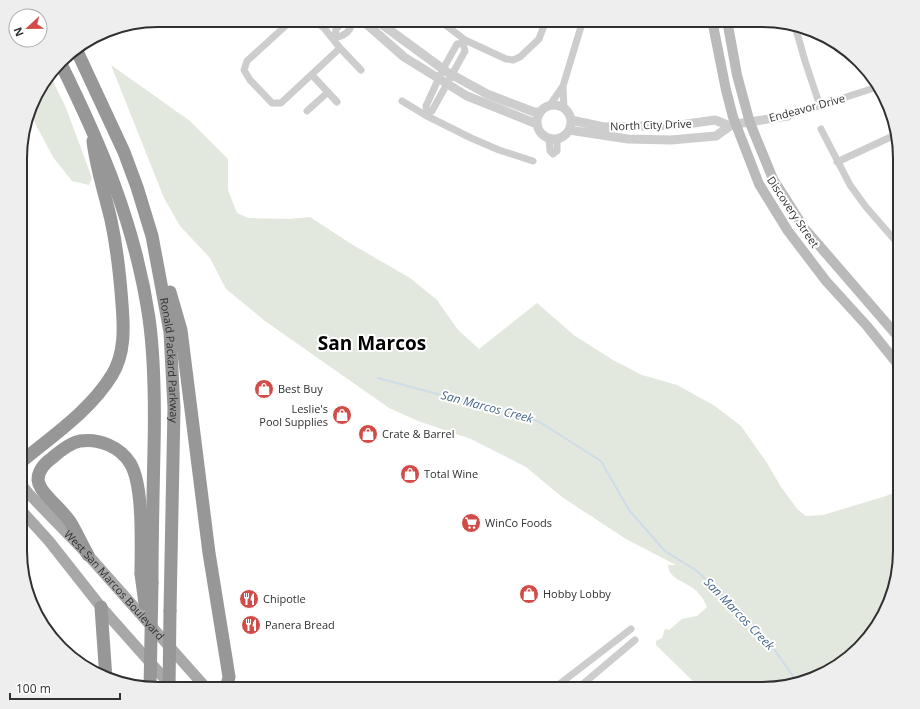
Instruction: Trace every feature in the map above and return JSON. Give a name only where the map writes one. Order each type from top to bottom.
[{"type":"highway","name":"Ronald Packard Parkway","points":[[79,54],[124,152],[137,187],[152,236],[170,332],[174,408],[169,682]]},
{"type":"highway","name":"Ronald Packard Parkway","points":[[63,69],[91,125],[116,186],[126,217],[140,271],[149,319],[154,407],[150,682]]},
{"type":"highway","points":[[27,456],[86,408],[102,390],[113,374],[124,338],[121,284],[111,220],[95,160],[91,125]]},
{"type":"highway","points":[[152,236],[181,330],[209,553],[226,658],[227,682]]},
{"type":"highway","points":[[88,555],[70,523],[42,491],[38,481],[42,466],[63,449],[81,441],[104,443],[114,447],[123,454],[130,464],[138,486],[141,529],[141,574],[150,651]]},
{"type":"highway","points":[[101,608],[105,671]]},
{"type":"main road","name":"Discovery Street","points":[[713,27],[733,125],[759,184],[788,231],[826,281],[893,359]]},
{"type":"main road","name":"Discovery Street","points":[[728,27],[737,75],[750,123],[773,179],[804,228],[893,331]]},
{"type":"main road","name":"West San Marcos Boulevard","points":[[27,492],[88,555],[201,682]]},
{"type":"main road","name":"West San Marcos Boulevard","points":[[27,517],[49,541],[101,608],[168,682]]},
{"type":"street","points":[[284,27],[247,61],[244,70],[246,75],[272,103],[281,102],[340,48]]},
{"type":"street","points":[[323,27],[361,70]]},
{"type":"street","points":[[334,38],[337,27]]},
{"type":"street","points":[[334,38],[343,36],[351,27]]},
{"type":"street","points":[[370,27],[404,57],[467,96],[537,124]]},
{"type":"street","points":[[385,27],[452,75],[487,94],[534,112],[540,112]]},
{"type":"street","points":[[447,27],[464,41],[506,59],[513,60],[520,57],[538,39],[543,27]]},
{"type":"street","points":[[550,105],[560,106],[570,116],[570,125],[562,137],[553,139],[541,133],[537,124],[537,119],[540,112],[550,105],[563,86],[581,27]]},
{"type":"street","points":[[796,31],[820,106]]},
{"type":"street","points":[[426,114],[426,106],[438,78],[457,44],[464,41]]},
{"type":"street","points":[[426,114],[432,110],[452,75],[465,50],[464,41]]},
{"type":"street","points":[[312,75],[337,102]]},
{"type":"street","points":[[563,86],[564,109]]},
{"type":"street","name":"Endeavor Drive","points":[[733,125],[788,116],[873,88]]},
{"type":"street","points":[[307,111],[328,92]]},
{"type":"street","points":[[402,100],[471,138],[499,150],[533,161]]},
{"type":"street","name":"North City Drive","points":[[570,125],[604,127],[680,126],[715,120],[733,125]]},
{"type":"street","name":"North City Drive","points":[[570,125],[628,139],[671,140],[716,136],[733,125]]},
{"type":"street","points":[[821,129],[850,186],[893,238]]},
{"type":"street","points":[[837,162],[891,137]]},
{"type":"street","points":[[553,139],[550,151],[553,158]]},
{"type":"street","points":[[562,682],[631,629]]},
{"type":"street","points":[[585,682],[635,640]]},
{"type":"shaded area","points":[[111,65],[190,121],[228,159],[228,190],[237,213],[248,218],[289,219],[310,217],[353,245],[410,278],[437,300],[458,330],[479,349],[537,303],[575,336],[613,360],[642,375],[677,385],[715,406],[741,426],[767,463],[781,487],[798,510],[806,516],[823,515],[893,493],[893,560],[886,593],[871,624],[848,649],[835,660],[812,672],[796,678],[771,682],[694,682],[656,645],[656,641],[662,638],[665,629],[669,630],[682,619],[697,616],[707,607],[697,591],[672,575],[668,569],[668,565],[676,565],[626,539],[562,497],[526,467],[471,439],[418,421],[389,408],[265,321],[226,289],[210,258],[180,226],[164,198]]},
{"type":"shaded area","points":[[53,81],[66,108],[92,178],[89,185],[72,181],[53,157],[33,119],[45,92]]},
{"type":"waterway","name":"San Marcos Creek","points":[[378,378],[538,421],[601,461],[629,510],[665,551],[697,571],[743,615],[769,642],[794,678]]},
{"type":"place","name":"Best Buy","points":[[264,389]]},
{"type":"place","name":"Leslie's Pool Supplies","points":[[342,415]]},
{"type":"place","name":"Crate & Barrel","points":[[368,434]]},
{"type":"place","name":"Total Wine","points":[[410,474]]},
{"type":"place","name":"WinCo Foods","points":[[471,523]]},
{"type":"place","name":"Hobby Lobby","points":[[529,594]]},
{"type":"place","name":"Chipotle","points":[[249,599]]},
{"type":"place","name":"Panera Bread","points":[[251,625]]},
{"type":"district","name":"San Marcos","points":[[372,343]]}]
